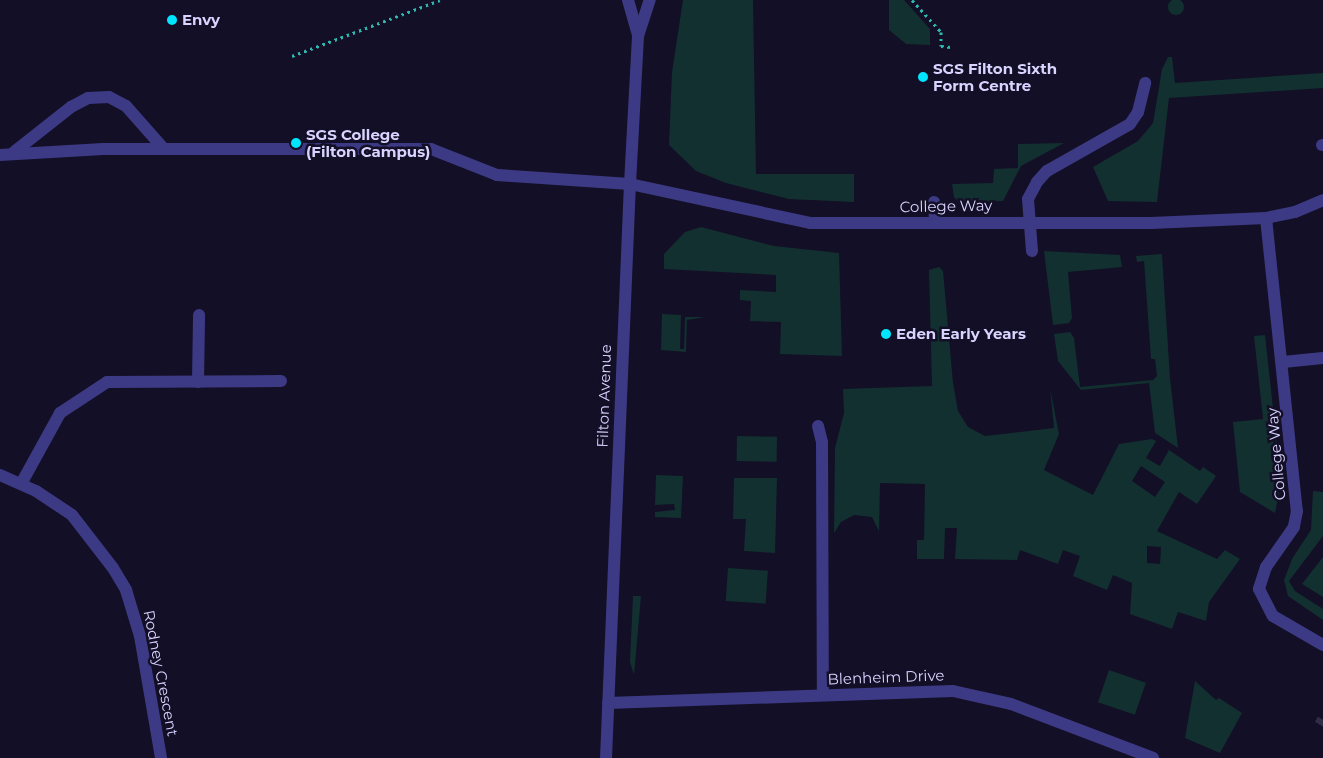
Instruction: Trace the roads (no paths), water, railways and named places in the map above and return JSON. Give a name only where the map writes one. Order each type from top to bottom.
[{"type":"street","name":"Filton Avenue","points":[[606,758],[638,36],[650,0]]},
{"type":"street","name":"Filton Avenue","points":[[630,4],[638,36]]},
{"type":"street","points":[[1032,251],[1028,199],[1037,182],[1047,171],[1130,124],[1138,112],[1145,83]]},
{"type":"street","points":[[14,152],[71,107],[88,98],[109,97],[126,106],[164,149]]},
{"type":"street","name":"College Way","points":[[0,155],[14,152],[164,149],[431,148],[497,175],[630,184],[810,222],[1151,223],[1266,218],[1295,212],[1323,200]]},
{"type":"street","points":[[934,202],[934,223]]},
{"type":"street","name":"College Way","points":[[1266,218],[1283,362],[1297,511],[1294,526],[1266,567],[1259,588],[1274,616],[1323,645]]},
{"type":"street","points":[[198,382],[199,315]]},
{"type":"street","points":[[1283,362],[1323,358]]},
{"type":"street","points":[[22,484],[60,413],[81,396],[107,382],[280,382]]},
{"type":"street","points":[[818,426],[822,442],[823,695]]},
{"type":"street","name":"Rodney Crescent","points":[[0,475],[22,484],[72,515],[92,538],[126,590],[140,636],[161,758]]},
{"type":"street","name":"Blenheim Drive","points":[[608,703],[953,691],[976,695],[1118,742],[1153,758]]},
{"type":"tunnel","points":[[1320,725],[1323,720]]},
{"type":"place","name":"Envy","points":[[172,20]]},
{"type":"place","name":"SGS Filton Sixth Form Centre","points":[[923,77]]},
{"type":"place","name":"SGS College (Filton Campus)","points":[[296,143]]},
{"type":"place","name":"Eden Early Years","points":[[886,334]]}]
